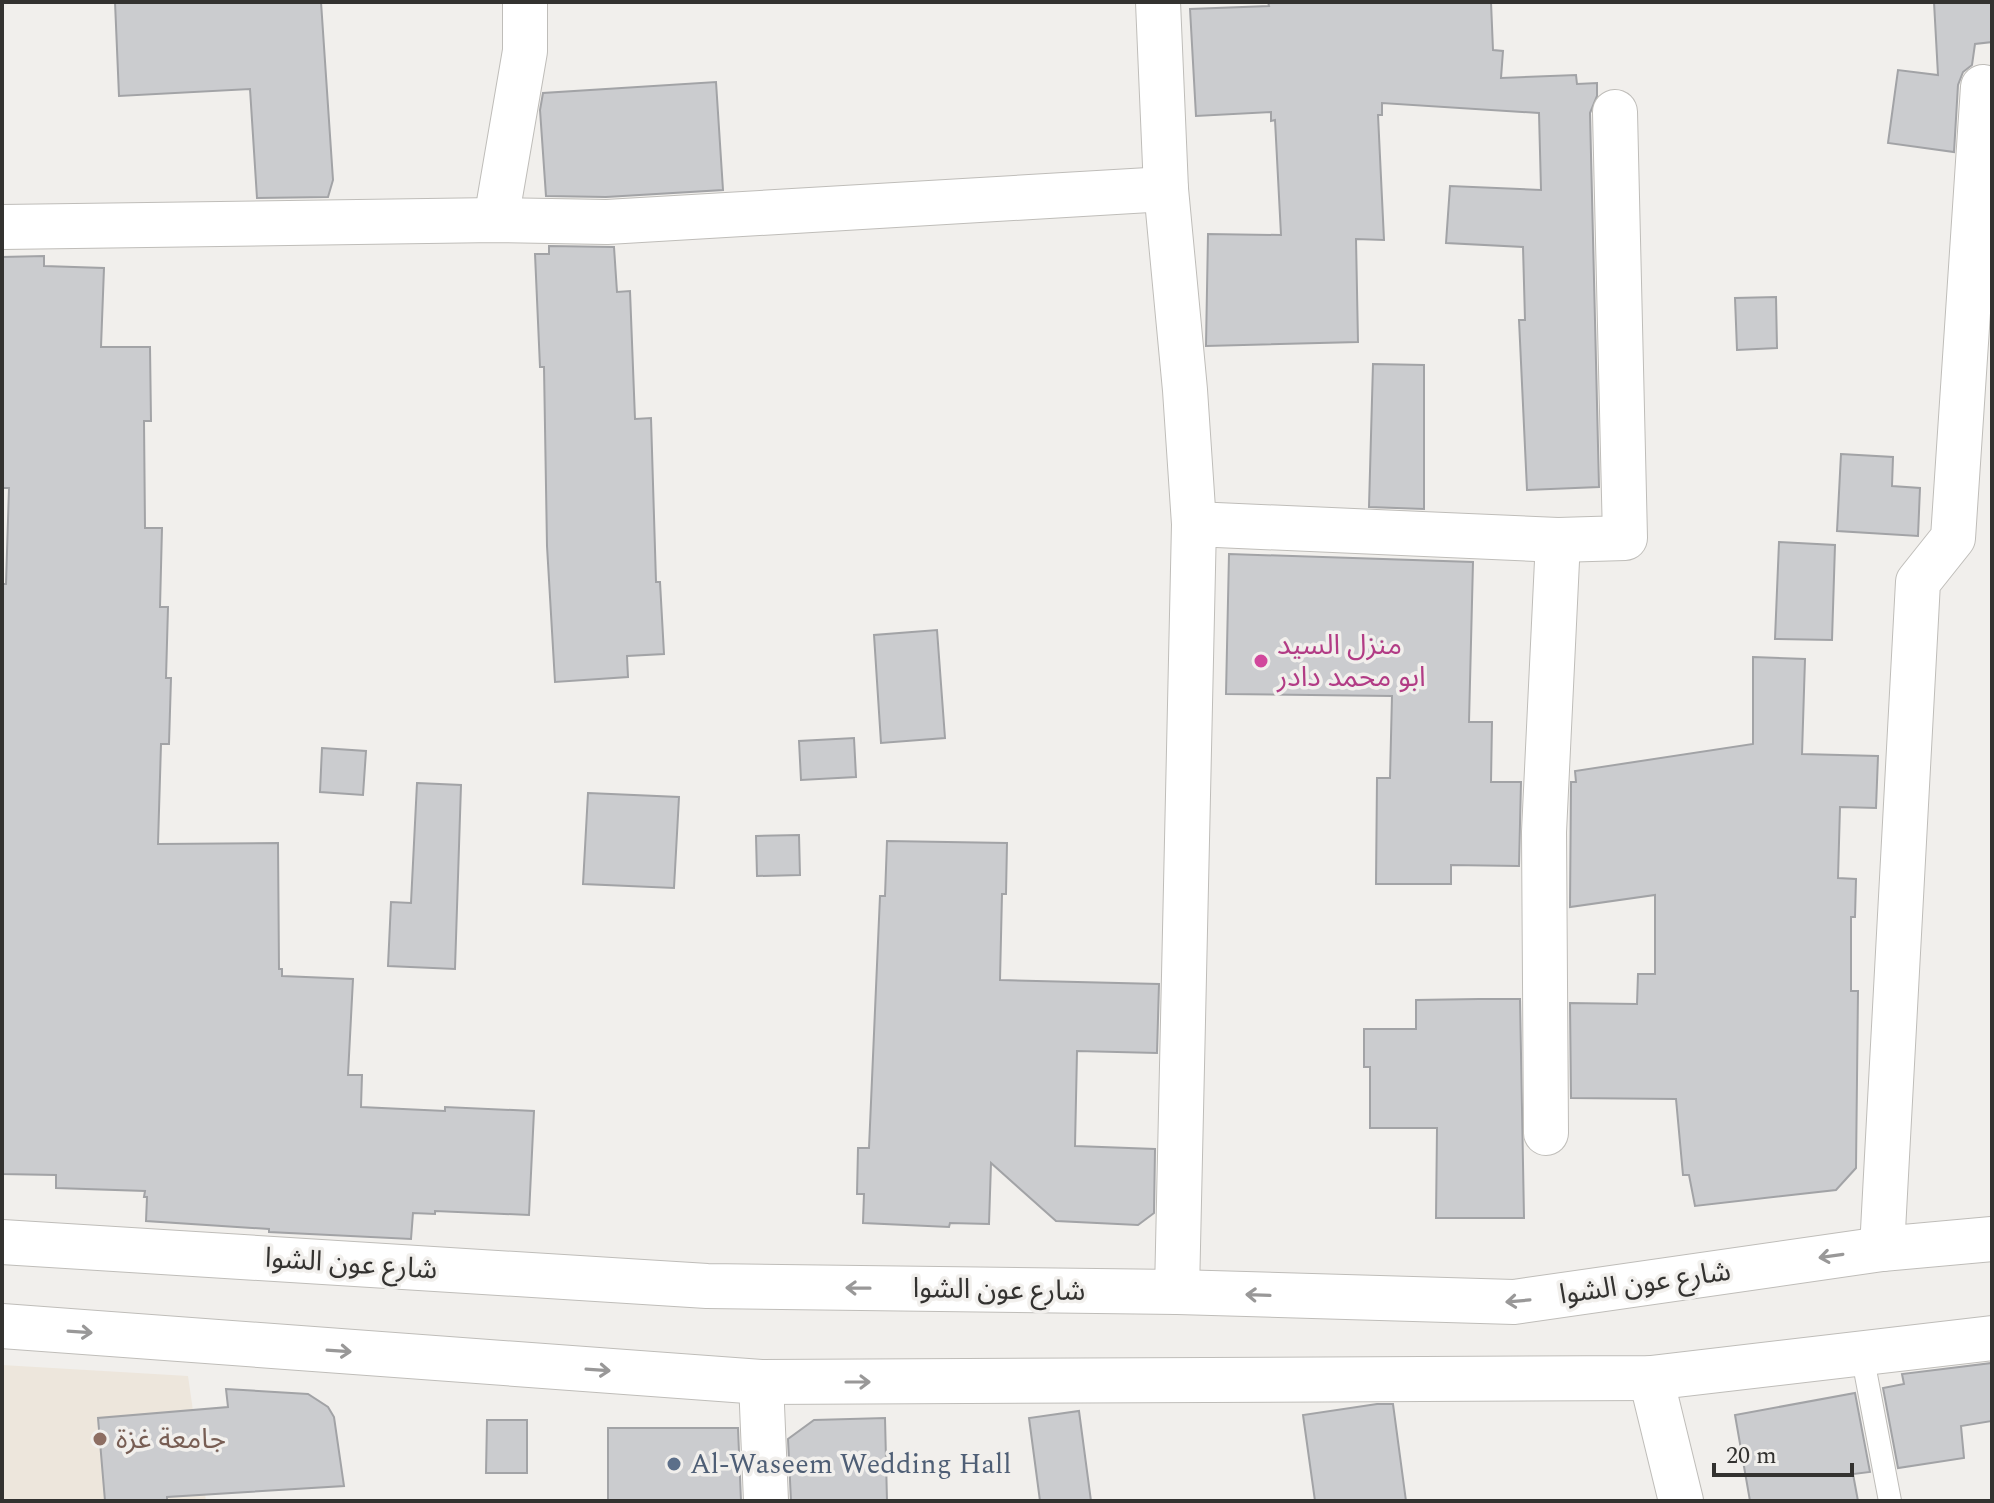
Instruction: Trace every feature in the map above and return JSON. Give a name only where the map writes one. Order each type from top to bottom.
[{"type":"street","points":[[496,220],[525,51],[525,2]]},
{"type":"street","points":[[1158,2],[1166,189],[1194,524],[1177,1292]]},
{"type":"street","points":[[1882,1249],[1918,582],[1953,538],[1983,87]]},
{"type":"street","points":[[1194,524],[1558,540],[1625,538],[1615,112]]},
{"type":"street","points":[[2,227],[496,220],[607,222],[1166,189]]},
{"type":"street","points":[[1546,1133],[1544,832],[1558,540]]},
{"type":"street","name":"شارع عون الشوا","points":[[2,1242],[707,1286],[1177,1292],[1514,1302],[1882,1249],[1992,1239]]},
{"type":"street","points":[[2,1326],[761,1382],[1651,1378],[1992,1338]]},
{"type":"street","points":[[1651,1378],[1681,1501]]},
{"type":"street","points":[[761,1382],[766,1501]]},
{"type":"lane","points":[[1862,1354],[1890,1501]]},
{"type":"shaded area","name":"جامعة غزة","points":[[2,1365],[188,1376],[206,1501],[2,1501]]},
{"type":"building","points":[[115,2],[321,2],[333,180],[328,197],[257,198],[250,89],[119,96]]},
{"type":"building","points":[[1268,2],[1491,2],[1493,50],[1503,51],[1501,78],[1576,75],[1577,84],[1597,83],[1597,96],[1590,113],[1599,487],[1527,490],[1519,320],[1525,320],[1523,247],[1446,243],[1450,186],[1541,190],[1539,113],[1382,103],[1382,115],[1378,115],[1384,240],[1356,239],[1358,342],[1206,346],[1208,234],[1281,235],[1275,120],[1271,121],[1271,112],[1196,116],[1190,9],[1269,6]]},
{"type":"building","points":[[1934,2],[1992,2],[1992,42],[1975,44],[1972,65],[1963,72],[1958,85],[1954,152],[1888,143],[1898,70],[1938,75]]},
{"type":"building","points":[[716,82],[723,190],[606,197],[546,196],[540,110],[543,93]]},
{"type":"building","points":[[549,246],[614,247],[617,292],[630,291],[635,419],[651,418],[656,582],[660,582],[664,654],[627,656],[628,677],[555,682],[547,546],[544,367],[540,367],[535,254],[549,254]]},
{"type":"building","points":[[44,256],[44,266],[104,268],[101,347],[150,347],[151,421],[144,421],[145,528],[162,528],[160,607],[168,607],[166,678],[171,678],[169,744],[161,744],[158,844],[278,843],[279,969],[282,969],[282,976],[353,979],[348,1075],[362,1075],[361,1107],[534,1111],[529,1215],[413,1213],[411,1239],[269,1232],[269,1229],[146,1221],[145,1191],[56,1188],[56,1175],[2,1174],[2,584],[6,584],[9,488],[2,488],[2,257]]},
{"type":"building","points":[[1776,297],[1777,348],[1737,350],[1735,298]]},
{"type":"building","points":[[1373,364],[1424,365],[1424,509],[1369,507]]},
{"type":"building","points":[[1841,454],[1893,457],[1892,486],[1920,488],[1918,536],[1837,531]]},
{"type":"building","points":[[1779,542],[1835,545],[1832,640],[1775,639]]},
{"type":"building","points":[[1229,554],[1473,562],[1469,722],[1492,722],[1491,782],[1521,782],[1519,866],[1451,865],[1451,884],[1376,884],[1377,778],[1390,778],[1392,696],[1226,694]]},
{"type":"building","points":[[937,630],[945,738],[881,743],[874,635]]},
{"type":"building","points":[[1753,657],[1805,659],[1802,754],[1878,756],[1876,808],[1840,807],[1838,878],[1856,879],[1855,917],[1851,917],[1851,991],[1858,991],[1856,1168],[1836,1190],[1695,1206],[1689,1175],[1683,1175],[1676,1099],[1571,1098],[1570,1003],[1637,1004],[1638,974],[1655,974],[1655,895],[1570,907],[1571,782],[1576,782],[1575,771],[1753,744]]},
{"type":"building","points":[[854,738],[856,777],[801,780],[799,741]]},
{"type":"building","points":[[322,748],[366,751],[363,795],[320,792]]},
{"type":"building","points":[[417,783],[461,785],[455,969],[388,966],[391,902],[411,903]]},
{"type":"building","points":[[588,793],[679,797],[674,888],[583,884]]},
{"type":"building","points":[[799,835],[800,875],[757,876],[756,836]]},
{"type":"building","points":[[887,841],[1007,843],[1000,980],[1159,984],[1157,1053],[1077,1051],[1075,1146],[1155,1149],[1154,1213],[1138,1225],[1056,1221],[991,1163],[989,1224],[950,1223],[949,1227],[863,1223],[864,1194],[857,1194],[858,1148],[869,1148],[880,896],[885,896]]},
{"type":"building","points":[[1520,999],[1524,1218],[1436,1218],[1437,1128],[1370,1128],[1370,1067],[1364,1067],[1364,1029],[1416,1029],[1416,1000]]},
{"type":"building","points":[[1992,1363],[1992,1421],[1961,1426],[1964,1458],[1898,1468],[1883,1388],[1904,1384],[1902,1374]]},
{"type":"building","points":[[226,1389],[308,1394],[328,1407],[334,1417],[344,1486],[167,1497],[167,1501],[105,1501],[98,1418],[228,1407]]},
{"type":"building","points":[[1855,1393],[1870,1472],[1853,1474],[1858,1501],[1750,1501],[1735,1415]]},
{"type":"building","points":[[1393,1404],[1406,1501],[1315,1501],[1303,1415]]},
{"type":"building","points":[[1079,1411],[1091,1501],[1040,1501],[1029,1418]]},
{"type":"building","points":[[885,1418],[887,1501],[791,1501],[788,1439],[814,1420]]},
{"type":"building","points":[[487,1420],[527,1420],[527,1473],[486,1473]]},
{"type":"building","name":"Al-Waseem Wedding Hall","points":[[608,1428],[738,1428],[741,1501],[608,1501]]},
{"type":"place","name":"منزل السيد ابو محمد دادر","points":[[1261,661]]},
{"type":"place","name":"جامعة غزة","points":[[100,1439]]},
{"type":"place","name":"Al-Waseem Wedding Hall","points":[[674,1464]]}]
